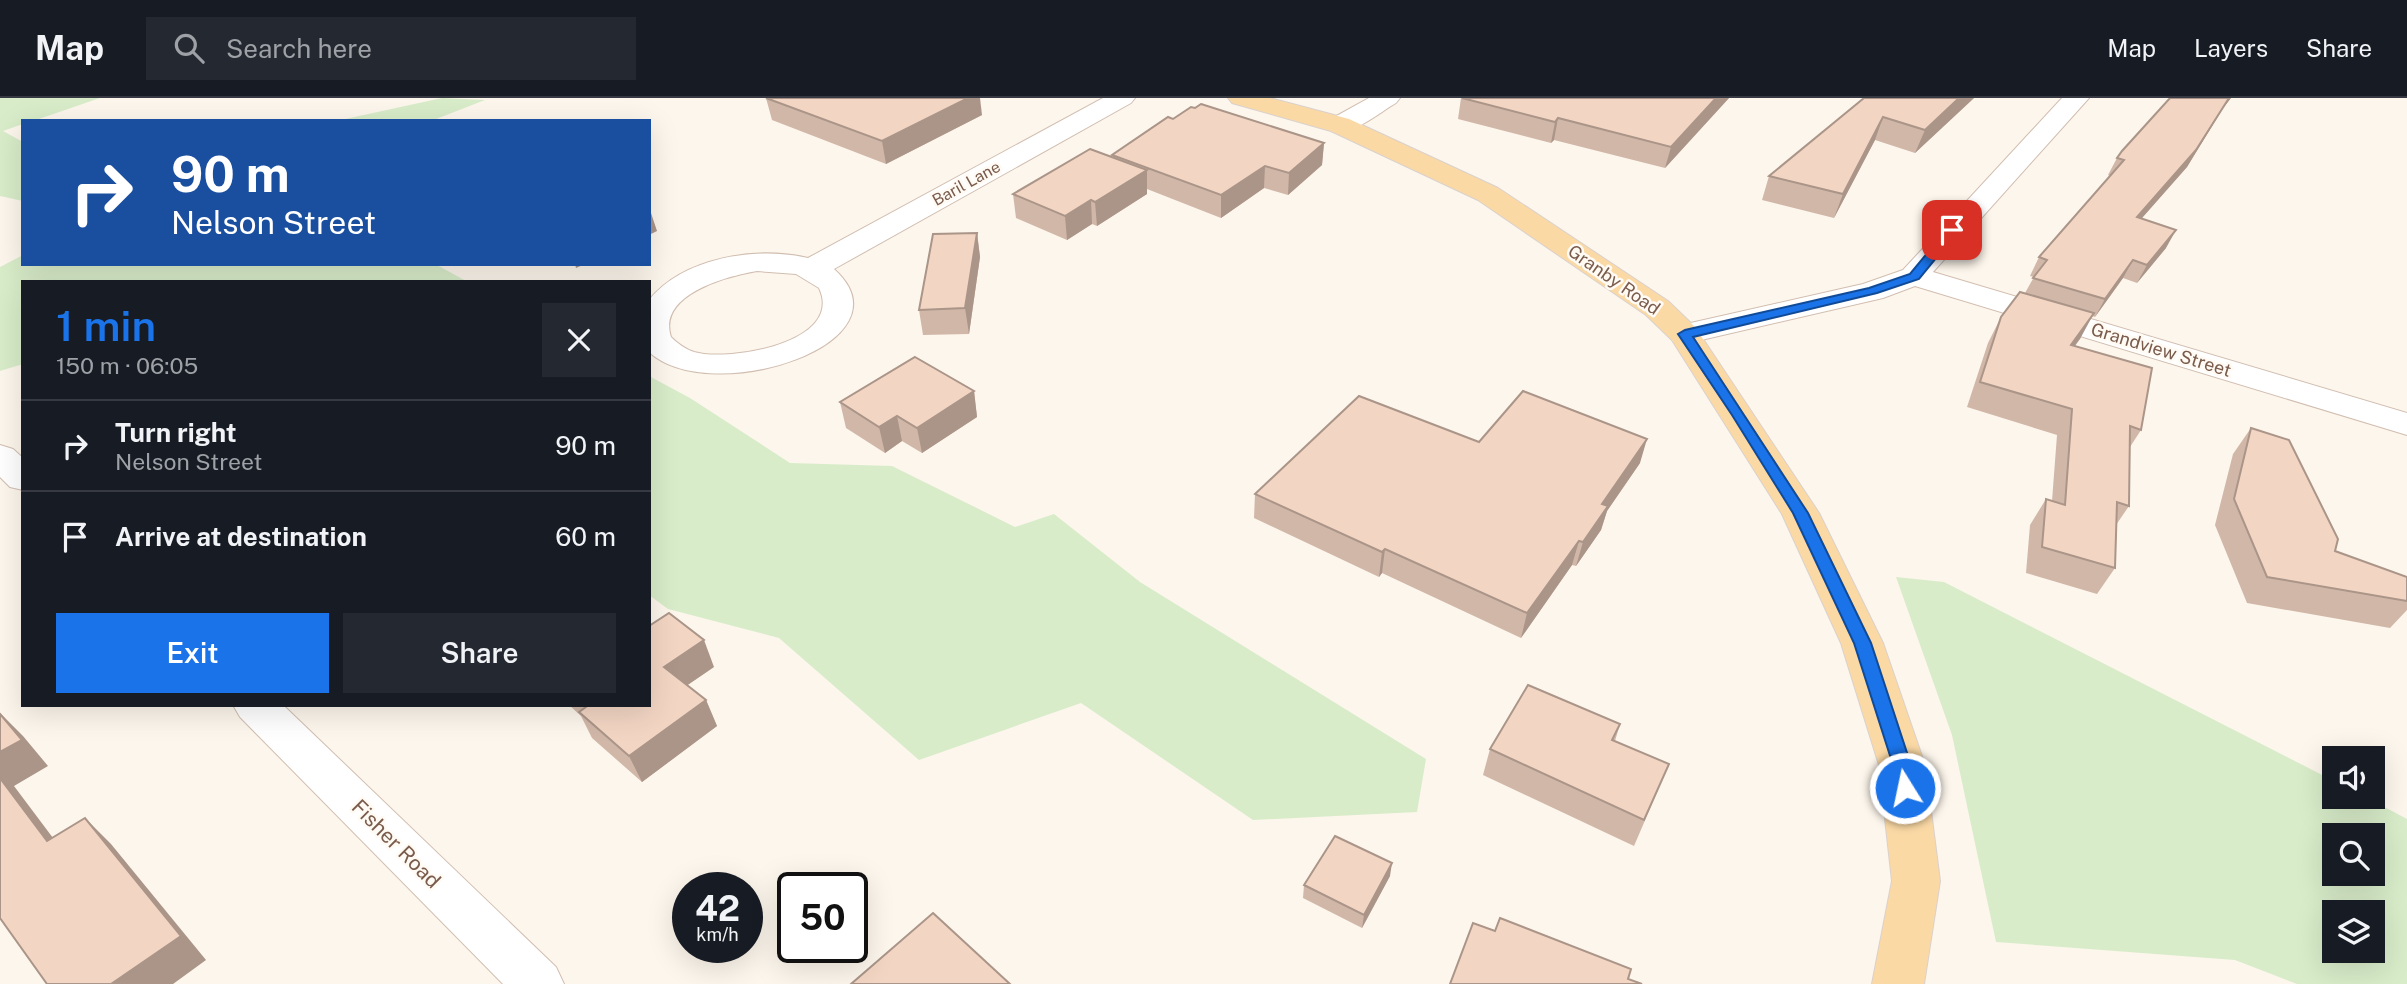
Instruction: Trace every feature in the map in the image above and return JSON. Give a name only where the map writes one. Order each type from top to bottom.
[{"type":"main road","name":"Granby Road","points":[[1241,98],[1340,125],[1488,194],[1657,308],[1685,334],[1739,414],[1800,513],[1862,643],[1902,765],[1916,881],[1898,984]]},
{"type":"street","name":"Baril Lane","points":[[811,269],[1122,98]]},
{"type":"street","points":[[1340,125],[1387,98]]},
{"type":"street","points":[[1685,334],[1872,291],[1914,276],[1952,230],[2076,98]]},
{"type":"street","points":[[757,262],[785,263],[811,269],[828,279],[838,293],[838,310],[828,327],[808,343],[780,356],[749,364],[718,366],[690,362],[668,352],[655,339],[652,323],[660,306],[675,290],[699,276],[727,267],[757,262]]},
{"type":"street","name":"Grandview Street","points":[[1914,276],[2407,424]]},
{"type":"street","points":[[0,457],[21,476]]},
{"type":"street","name":"Fisher Road","points":[[257,707],[538,984]]},
{"type":"green space","points":[[0,98],[100,98],[39,119],[21,119],[21,125],[3,131],[21,141],[21,201],[0,196]]},
{"type":"green space","points":[[442,98],[485,100],[436,119],[345,119]]},
{"type":"green space","points":[[21,256],[21,266],[439,266],[464,280],[21,280],[21,365],[0,371],[0,267]]},
{"type":"green space","points":[[651,377],[690,398],[790,463],[892,466],[1015,527],[1054,514],[1140,582],[1426,759],[1417,812],[1253,820],[1081,703],[919,760],[779,638],[668,609],[651,596]]},
{"type":"green space","points":[[1896,577],[1944,582],[2322,775],[2322,809],[2385,807],[2407,819],[2407,984],[2297,984],[2235,960],[1996,942],[1952,735]]},
{"type":"building","points":[[766,98],[968,98],[882,141]]},
{"type":"building","points":[[1462,98],[1716,98],[1671,147],[1558,118],[1555,122]]},
{"type":"building","points":[[1864,98],[1959,98],[1925,130],[1883,117],[1843,194],[1769,176]]},
{"type":"building","points":[[2170,98],[2229,98],[2196,150],[2137,217],[2176,230],[2147,265],[2133,260],[2105,299],[2033,278],[2047,260],[2039,257],[2124,160],[2117,158]]},
{"type":"building","points":[[1201,104],[1324,143],[1289,173],[1265,166],[1221,195],[1112,155],[1168,117],[1173,119]]},
{"type":"building","points":[[1090,149],[1147,170],[1095,202],[1091,200],[1065,216],[1013,194]]},
{"type":"building","points":[[977,233],[965,308],[919,310],[933,234]]},
{"type":"building","points":[[2020,292],[2094,313],[2071,345],[2152,368],[2141,430],[2130,426],[2129,506],[2117,502],[2115,568],[2042,547],[2046,499],[2065,505],[2072,409],[1980,382],[2001,317]]},
{"type":"building","points":[[915,357],[974,391],[917,428],[897,416],[879,427],[840,402]]},
{"type":"building","points":[[1523,391],[1647,439],[1602,504],[1608,506],[1527,613],[1385,549],[1382,552],[1255,494],[1359,396],[1479,442]]},
{"type":"building","points":[[2251,428],[2289,440],[2338,539],[2335,551],[2407,577],[2407,601],[2267,577],[2234,499]]},
{"type":"building","points":[[669,613],[704,640],[664,667],[706,700],[629,756],[579,712],[586,707],[651,707],[651,625]]},
{"type":"building","points":[[1528,685],[1620,724],[1612,740],[1669,764],[1644,820],[1490,749]]},
{"type":"building","points":[[0,714],[22,740],[0,752]]},
{"type":"building","points":[[0,778],[47,841],[85,818],[181,936],[111,984],[47,984],[0,918]]},
{"type":"building","points":[[1335,836],[1392,863],[1364,915],[1304,885]]},
{"type":"building","points":[[933,913],[1010,984],[851,984]]},
{"type":"building","points":[[1500,918],[1631,969],[1628,979],[1642,984],[1450,984],[1473,923],[1495,931]]},
{"type":"route","points":[[1905,788],[1902,765],[1862,643],[1800,513],[1739,414],[1685,334],[1872,291],[1914,276],[1952,230]]}]
